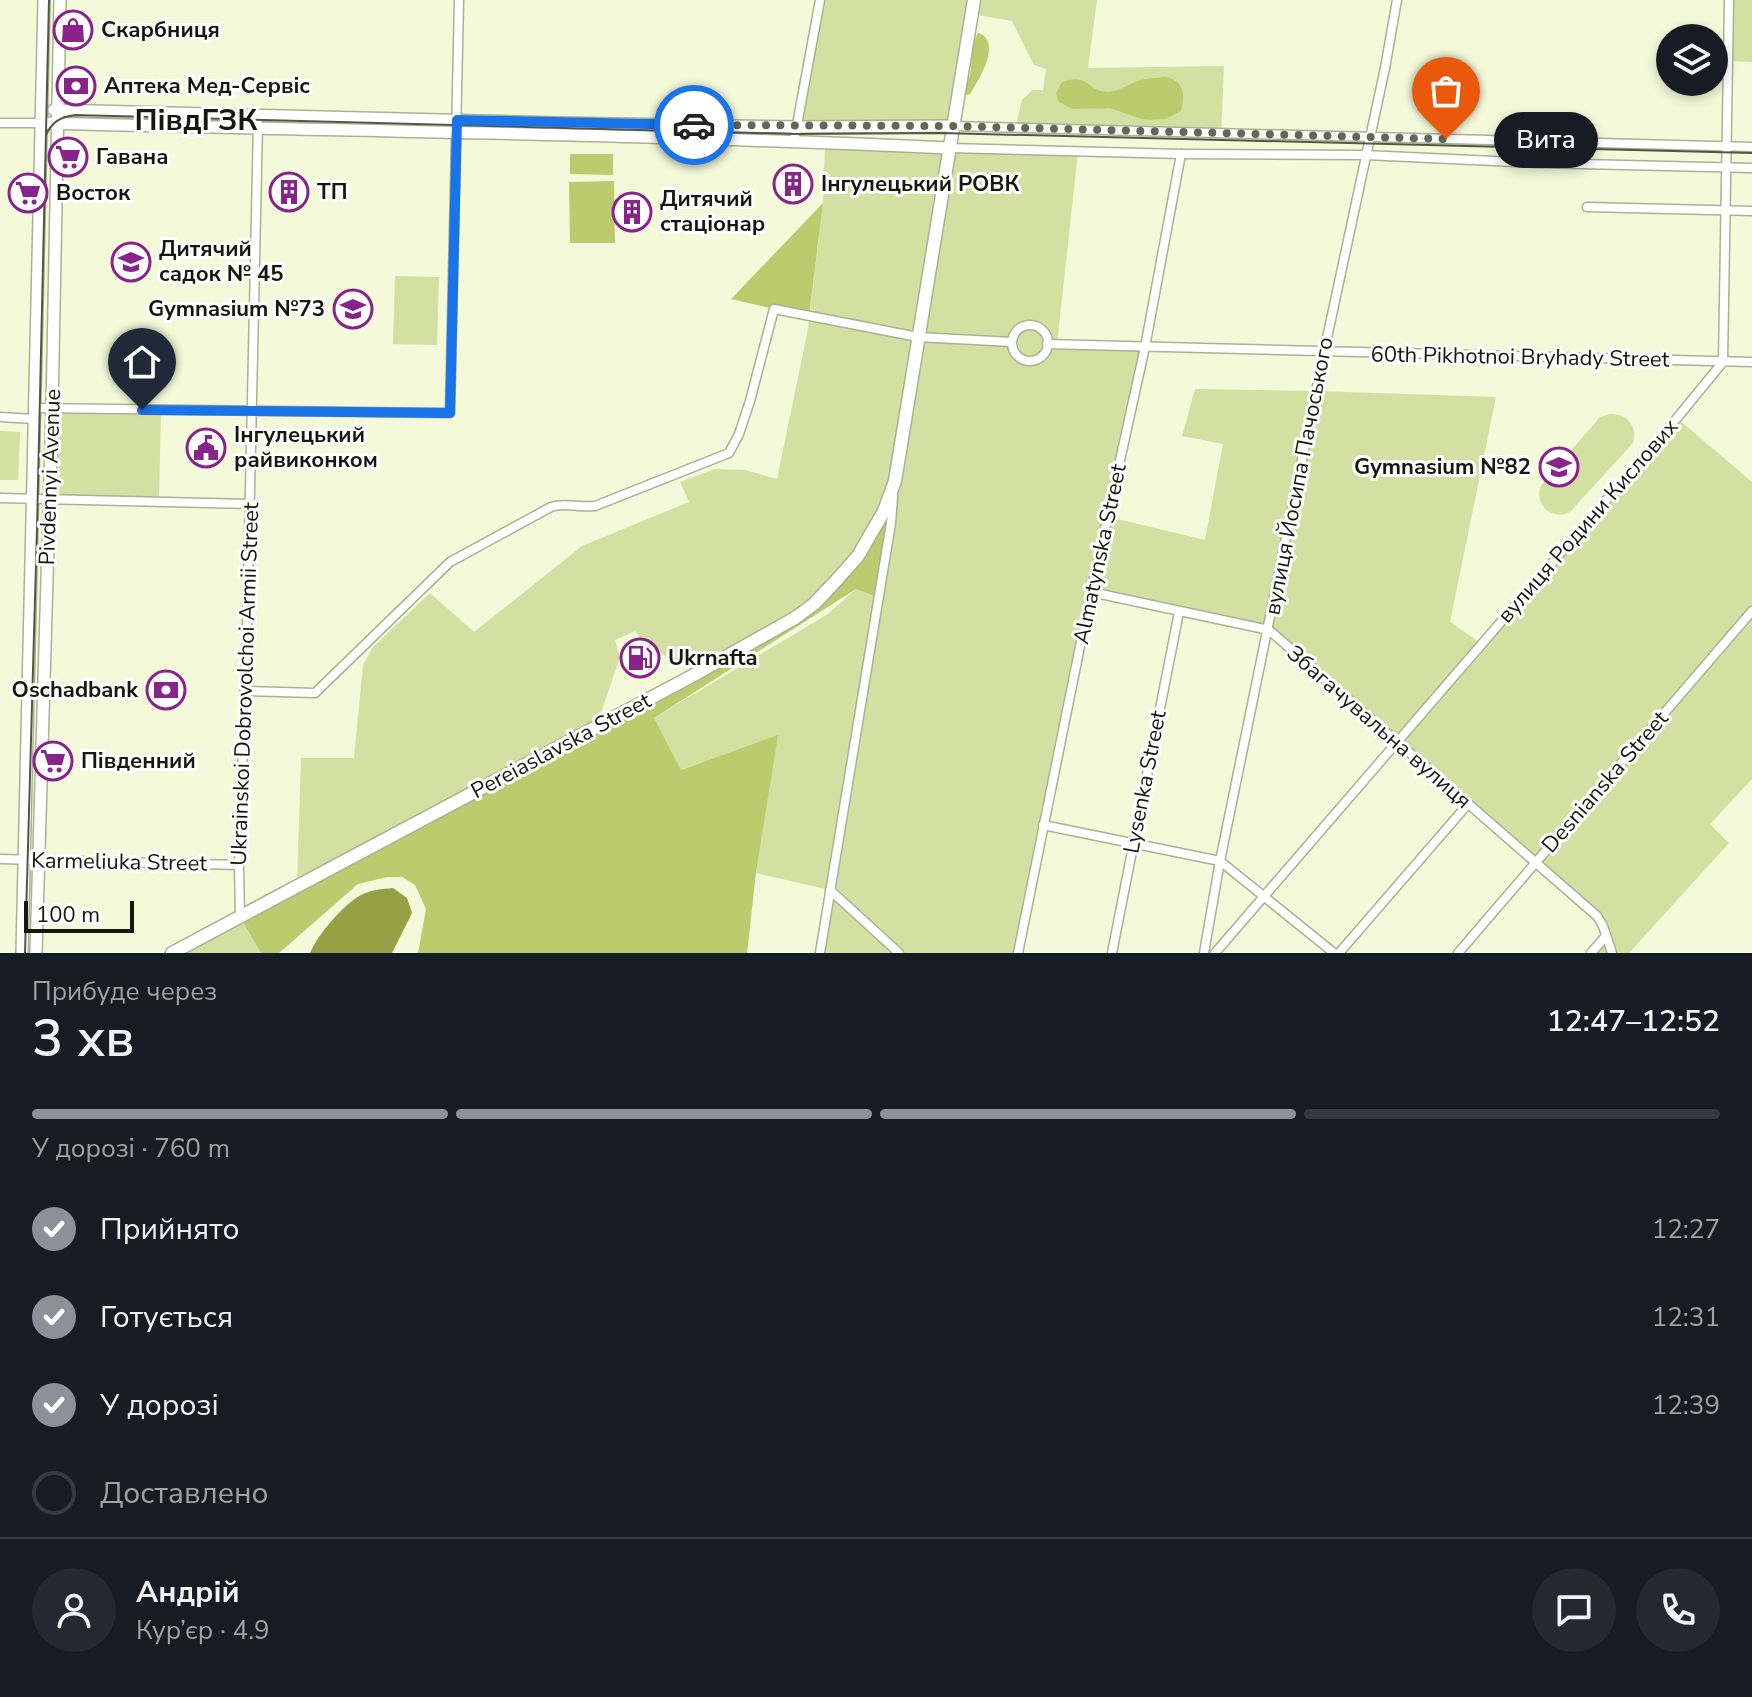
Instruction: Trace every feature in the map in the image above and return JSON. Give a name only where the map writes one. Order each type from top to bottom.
[{"type":"main road","name":"Pivdennyi Avenue","points":[[22,953],[44,0]]},
{"type":"main road","name":"Pivdennyi Avenue","points":[[36,953],[50,499],[60,0]]},
{"type":"main road","name":"Pereiaslavska Street","points":[[172,953],[795,618],[814,604],[858,556],[884,511],[895,481],[974,0]]},
{"type":"main road","points":[[42,110],[797,127],[953,126]]},
{"type":"main road","points":[[42,123],[794,141],[949,148]]},
{"type":"street","points":[[0,417],[52,409],[450,413],[459,0]]},
{"type":"street","points":[[794,141],[820,0]]},
{"type":"street","name":"вулиця Йосипа Пачоського","points":[[1204,953],[1220,861],[1397,0]]},
{"type":"street","points":[[1723,362],[1729,0]]},
{"type":"street","name":"Ukrainskoi Dobrovolchoi Armii Street","points":[[240,917],[258,115]]},
{"type":"street","points":[[0,123],[42,123]]},
{"type":"street","points":[[953,126],[1752,147]]},
{"type":"street","points":[[949,148],[1365,155],[1547,164],[1752,168]]},
{"type":"street","name":"Almatynska Street","points":[[1018,953],[1091,592],[1145,347],[1181,154]]},
{"type":"street","points":[[1587,207],[1752,211]]},
{"type":"street","points":[[245,691],[315,693],[450,562],[551,507],[560,504],[595,506],[729,453],[750,401],[774,309],[918,337],[1012,342]]},
{"type":"street","points":[[1031,325],[1044,331],[1047,344],[1039,358],[1028,360],[1016,354],[1012,342],[1019,328],[1031,325]]},
{"type":"street","name":"60th Pikhotnoi Bryhady Street","points":[[1047,344],[1752,362]]},
{"type":"street","name":"вулиця Родини Кислових","points":[[1215,953],[1723,362]]},
{"type":"street","points":[[820,953],[891,523],[895,481]]},
{"type":"street","points":[[0,498],[250,504]]},
{"type":"street","name":"Збагачувальна вулиця","points":[[1091,592],[1269,630],[1597,916],[1612,953]]},
{"type":"street","name":"Desnianska Street","points":[[1458,953],[1752,611]]},
{"type":"street","name":"Lysenka Street","points":[[1112,953],[1179,612]]},
{"type":"street","points":[[1043,825],[1220,861],[1336,953],[1468,804]]},
{"type":"street","name":"Karmeliuka Street","points":[[0,859],[239,865]]},
{"type":"street","points":[[830,890],[899,953]]},
{"type":"street","points":[[1591,953],[1606,936]]},
{"type":"shaded area","points":[[820,0],[1097,0],[1088,68],[1224,66],[1221,134],[1015,128],[1022,100],[1032,90],[1043,90],[1046,69],[1034,65],[1012,21],[972,14],[953,126],[797,127]]},
{"type":"shaded area","points":[[1729,0],[1752,0],[1752,62],[1728,61]]},
{"type":"shaded area","points":[[978,33],[985,37],[989,52],[979,80],[966,95],[973,48]]},
{"type":"shaded area","points":[[1164,77],[1179,84],[1183,99],[1181,111],[1166,119],[1141,119],[1110,108],[1073,109],[1059,102],[1056,94],[1061,83],[1070,80],[1077,79],[1108,92],[1141,80]]},
{"type":"shaded area","points":[[825,143],[1078,152],[1057,344],[1145,347],[1109,517],[1205,540],[1223,444],[1182,436],[1195,389],[1496,397],[1450,622],[1482,644],[1677,418],[1752,482],[1752,779],[1710,824],[1729,843],[1629,953],[1591,953],[1606,936],[1603,926],[1269,630],[1092,592],[1018,953],[820,953],[830,890],[756,873],[777,736],[680,770],[654,718],[828,614],[856,589],[858,556],[814,603],[697,673],[645,645],[635,631],[615,640],[620,657],[596,728],[297,887],[301,758],[354,758],[363,665],[373,647],[430,593],[474,632],[582,546],[689,502],[680,482],[715,469],[745,470],[777,479],[808,329],[823,203]]},
{"type":"shaded area","points":[[570,154],[613,154],[613,175],[570,174]]},
{"type":"shaded area","points":[[614,181],[615,243],[570,243],[569,182]]},
{"type":"shaded area","points":[[823,203],[809,317],[731,299]]},
{"type":"shaded area","points":[[395,276],[439,277],[437,345],[393,344]]},
{"type":"shaded area","points":[[52,409],[161,410],[159,502],[50,499]]},
{"type":"shaded area","points":[[1609,414],[1629,421],[1634,431],[1633,443],[1570,512],[1550,512],[1539,498],[1542,484],[1600,417]]},
{"type":"shaded area","points":[[0,431],[20,432],[18,480],[0,480]]},
{"type":"shaded area","points":[[895,481],[878,597],[856,589],[654,718],[681,770],[778,735],[747,953],[418,953],[426,909],[415,885],[402,877],[387,877],[358,884],[279,953],[261,953],[240,917],[795,618],[858,556]]},
{"type":"shaded area","points":[[393,888],[407,898],[412,913],[392,953],[310,953],[325,929],[354,900],[369,892]]},
{"type":"shaded area","points":[[240,917],[261,953],[172,953]]},
{"type":"tram line","points":[[25,953],[49,0]]},
{"type":"tram line","points":[[46,135],[57,121],[75,115],[796,134],[942,133],[1752,153]]},
{"type":"way so far","points":[[694,125],[953,126],[1446,139]]},
{"type":"place","name":"Скарбниця","points":[[73,30]]},
{"type":"place","name":"Аптека Мед-Сервіс","points":[[76,86]]},
{"type":"place","name":"Вита","points":[[1446,139]]},
{"type":"place","name":"Гавана","points":[[68,157]]},
{"type":"place","name":"Інгулецький РОВК","points":[[793,184]]},
{"type":"place","name":"ТП","points":[[289,192]]},
{"type":"place","name":"Восток","points":[[28,193]]},
{"type":"place","name":"Дитячий стаціонар","points":[[632,212]]},
{"type":"place","name":"Дитячий садок № 45","points":[[131,262]]},
{"type":"place","name":"Gymnasium №73","points":[[353,309]]},
{"type":"place","name":"Інгулецький райвиконком","points":[[206,448]]},
{"type":"place","name":"Gymnasium №82","points":[[1559,467]]},
{"type":"place","name":"Ukrnafta","points":[[640,658]]},
{"type":"place","name":"Oschadbank","points":[[166,690]]},
{"type":"place","name":"Південний","points":[[53,761]]},
{"type":"district","name":"ПівдГЗК","points":[[196,120]]},
{"type":"route","points":[[142,410],[450,413],[457,120],[694,125]]}]
